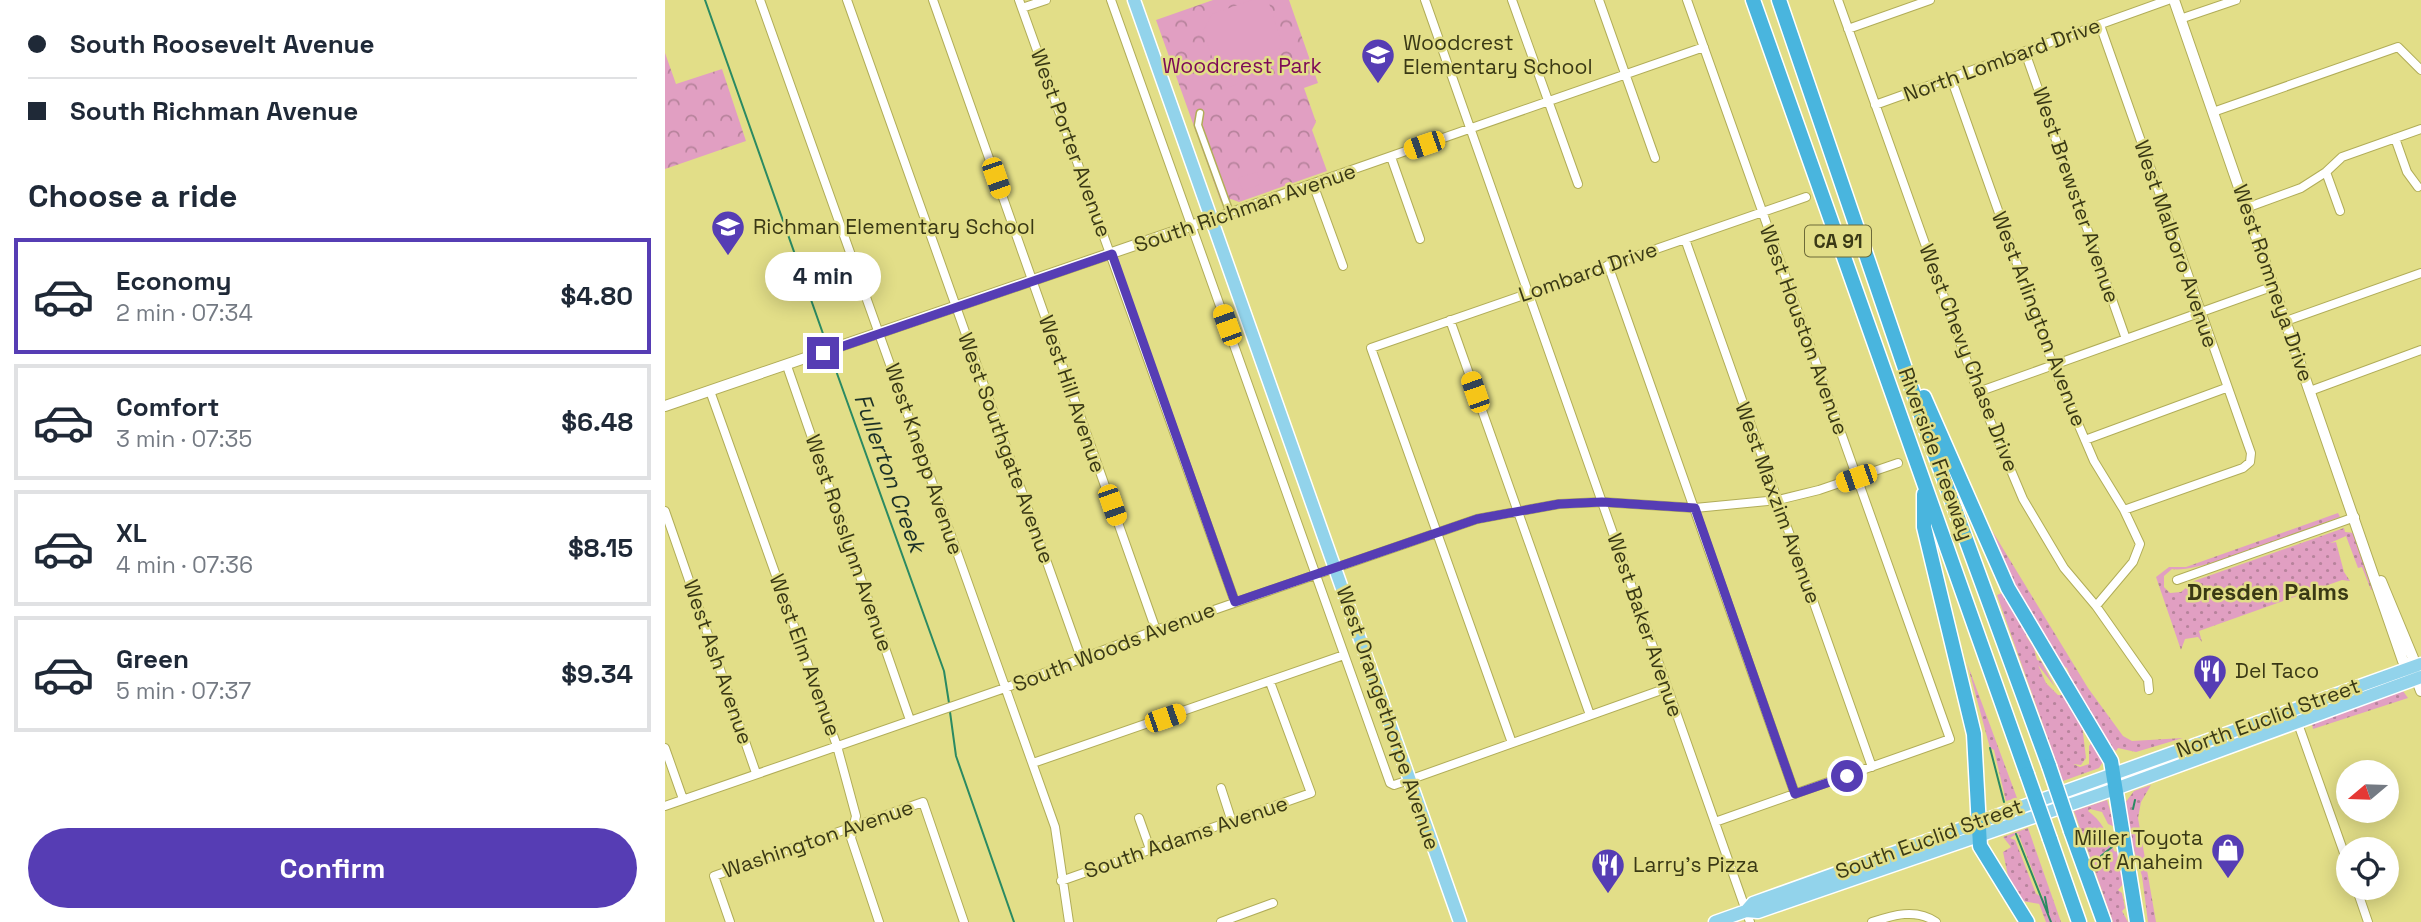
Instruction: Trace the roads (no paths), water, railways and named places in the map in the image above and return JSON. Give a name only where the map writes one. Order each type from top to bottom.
[{"type":"highway","name":"Riverside Freeway","points":[[1753,0],[2079,922]]},
{"type":"highway","name":"Riverside Freeway","points":[[1779,0],[1888,312],[1927,433],[2104,922]]},
{"type":"highway","points":[[1888,312],[2008,588],[2111,761],[2118,788],[2137,922]]},
{"type":"highway","points":[[1924,482],[1924,527],[1974,734],[1978,829],[1983,850],[2027,922]]},
{"type":"main road","name":"West Orangethorpe Avenue","points":[[1134,0],[1461,922]]},
{"type":"main road","name":"North Euclid Street","points":[[2115,772],[2292,708],[2418,676]]},
{"type":"main road","name":"North Euclid Street","points":[[2118,788],[2418,676]]},
{"type":"main road","name":"South Euclid Street","points":[[1714,922],[1748,916],[1978,829],[2115,772]]},
{"type":"main road","name":"South Euclid Street","points":[[1978,829],[2118,788]]},
{"type":"street","name":"West Knepp Avenue","points":[[761,0],[1055,827],[1069,922]]},
{"type":"street","name":"West Southgate Avenue","points":[[847,0],[1081,658]]},
{"type":"street","name":"West Hill Avenue","points":[[933,0],[1156,630]]},
{"type":"street","points":[[1021,4],[1046,0]]},
{"type":"street","points":[[1111,0],[1390,783],[1394,785],[1409,780],[1667,688]]},
{"type":"street","name":"West Baker Avenue","points":[[1425,0],[1748,916]]},
{"type":"street","points":[[1512,0],[1578,184]]},
{"type":"street","points":[[1599,0],[1655,158]]},
{"type":"street","name":"West Houston Avenue","points":[[1687,0],[1950,740],[1872,767]]},
{"type":"street","name":"West Chevy Chase Drive","points":[[1838,0],[1978,391],[2023,499],[2064,568],[2096,606],[2148,680],[2149,690]]},
{"type":"street","name":"North Lombard Drive","points":[[1875,106],[2168,0]]},
{"type":"street","name":"West Romneya Drive","points":[[2174,0],[2372,567],[2395,609],[2418,676]]},
{"type":"street","points":[[2180,19],[2236,0]]},
{"type":"street","points":[[1848,29],[1925,1]]},
{"type":"street","name":"West Porter Avenue","points":[[1021,4],[1235,602]]},
{"type":"street","name":"West Malboro Avenue","points":[[2100,25],[2251,453],[2250,462],[2243,468],[2124,510]]},
{"type":"street","name":"South Richman Avenue","points":[[665,406],[1112,254],[1704,47]]},
{"type":"street","points":[[2213,112],[2398,47],[2421,70]]},
{"type":"street","name":"West Brewster Avenue","points":[[2025,52],[2126,339]]},
{"type":"street","name":"West Arlington Avenue","points":[[1951,78],[2053,365],[2085,440],[2140,544],[2139,552],[2096,606]]},
{"type":"street","points":[[1200,113],[1198,125],[1230,213]]},
{"type":"street","points":[[2246,208],[2301,188],[2326,172],[2342,157],[2421,129]]},
{"type":"street","points":[[2395,138],[2407,172],[2419,187]]},
{"type":"street","points":[[1391,157],[1420,239]]},
{"type":"street","points":[[2326,172],[2340,211]]},
{"type":"street","points":[[1314,184],[1343,266]]},
{"type":"street","name":"Lombard Drive","points":[[1437,533],[1371,348],[1806,197]]},
{"type":"street","name":"West Maxzim Avenue","points":[[1685,239],[1872,767]]},
{"type":"street","points":[[1608,265],[1795,794]]},
{"type":"street","points":[[2286,321],[2421,273]]},
{"type":"street","points":[[1978,391],[2274,286]]},
{"type":"street","points":[[1450,320],[1590,715]]},
{"type":"street","points":[[2310,391],[2421,350]]},
{"type":"street","name":"West Rosslynn Avenue","points":[[787,366],[910,720]]},
{"type":"street","points":[[2085,440],[2226,388]]},
{"type":"street","name":"West Elm Avenue","points":[[710,391],[837,746],[856,816],[851,838],[879,922]]},
{"type":"street","name":"South Woods Avenue","points":[[665,806],[1005,688],[1235,602],[1477,519],[1559,504],[1602,502],[1695,508],[1778,500],[1898,463]]},
{"type":"street","name":"West Ash Avenue","points":[[665,511],[756,773]]},
{"type":"street","points":[[2177,580],[2355,517]]},
{"type":"street","points":[[1437,533],[1512,743]]},
{"type":"street","points":[[1033,763],[1344,655]]},
{"type":"street","name":"South Adams Avenue","points":[[1061,881],[1311,793],[1270,682]]},
{"type":"street","points":[[2292,708],[2338,837]]},
{"type":"street","points":[[665,748],[683,799]]},
{"type":"street","points":[[1715,822],[1872,767]]},
{"type":"street","points":[[1221,788],[1232,822]]},
{"type":"street","name":"Washington Avenue","points":[[730,922],[714,876],[923,802],[964,922]]},
{"type":"street","points":[[1139,818],[1150,849]]},
{"type":"street","points":[[2360,900],[2368,922]]},
{"type":"street","points":[[1221,922],[1240,919],[1273,903]]},
{"type":"street","points":[[1872,922],[1904,914],[1917,915],[1936,922]]},
{"type":"waterway","name":"Fullerton Creek","points":[[705,0],[827,345]]},
{"type":"waterway","name":"Fullerton Creek","points":[[830,354],[944,671],[949,703]]},
{"type":"waterway","name":"Fullerton Creek","points":[[950,712],[956,756],[1014,922]]},
{"type":"waterway","points":[[1990,748],[2004,802]]},
{"type":"waterway","points":[[2133,809],[2135,800]]},
{"type":"waterway","points":[[2016,834],[2051,922]]},
{"type":"waterway","points":[[2101,856],[2112,847]]},
{"type":"waterway","points":[[2045,897],[2048,913]]},
{"type":"place","name":"Woodcrest Elementary School","points":[[1378,85]]},
{"type":"place","name":"Richman Elementary School","points":[[728,257]]},
{"type":"place","name":"Del Taco","points":[[2210,701]]},
{"type":"place","name":"Miller Toyota of Anaheim","points":[[2228,880]]},
{"type":"place","name":"Larry's Pizza","points":[[1608,895]]},
{"type":"district","name":"Dresden Palms","points":[[2268,592]]},
{"type":"park label","name":"Woodcrest Park","points":[[1242,66]]}]
